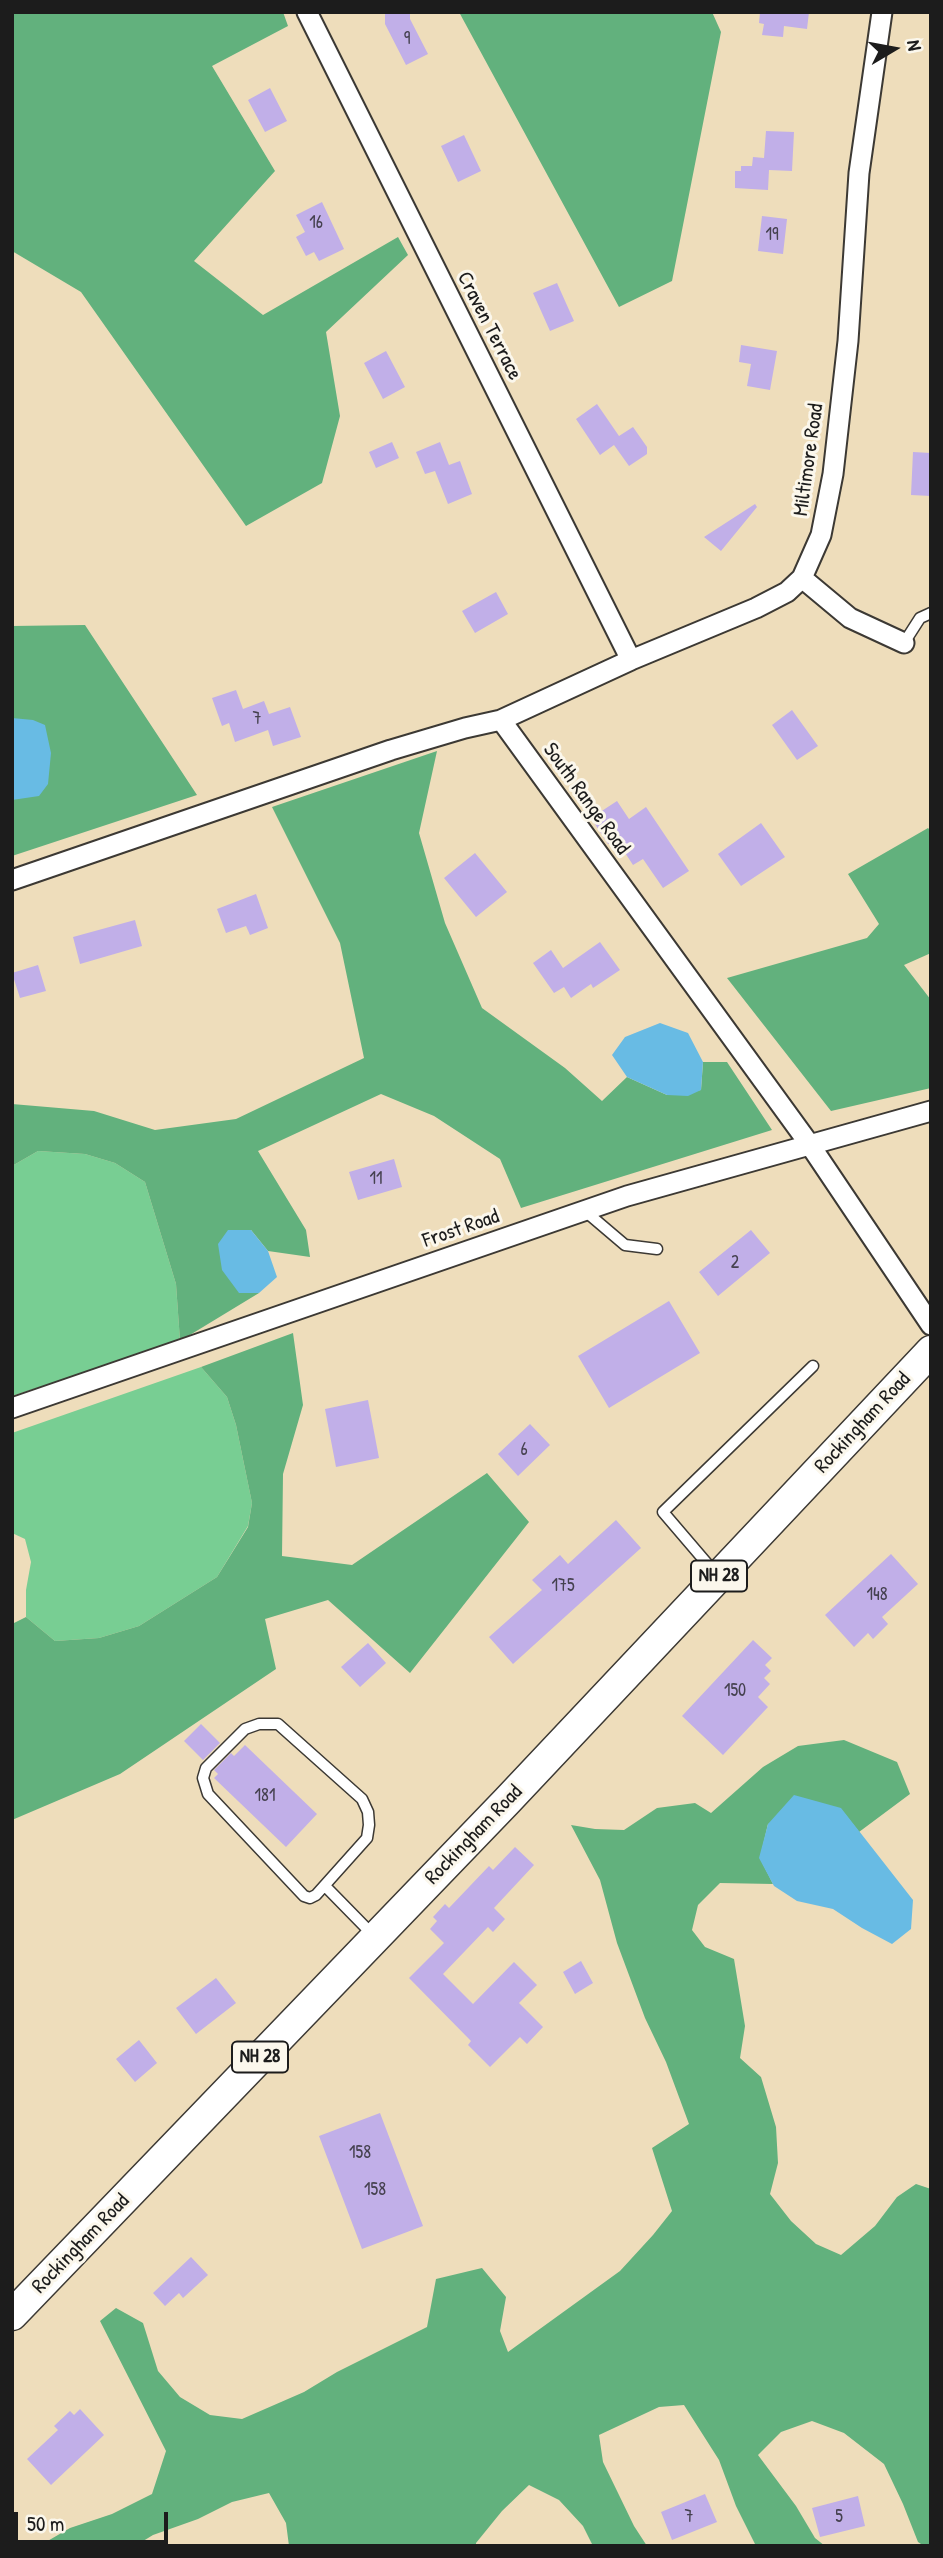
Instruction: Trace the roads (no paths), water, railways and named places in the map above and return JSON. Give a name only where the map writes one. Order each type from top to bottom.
[{"type":"main road","name":"Rockingham Road","points":[[12,2315],[376,1937],[931,1352]]},
{"type":"street","name":"Craven Terrace","points":[[307,12],[631,660]]},
{"type":"street","name":"Miltimore Road","points":[[501,720],[631,660],[756,608],[787,592],[802,578],[821,535],[833,474],[848,341],[859,173],[882,12]]},
{"type":"street","points":[[802,578],[850,618],[904,643]]},
{"type":"street","points":[[12,880],[391,750],[501,720]]},
{"type":"street","name":"South Range Road","points":[[501,720],[810,1144],[931,1325]]},
{"type":"street","name":"Frost Road","points":[[12,1408],[627,1196],[931,1111]]},
{"type":"lane","points":[[904,643],[920,618],[931,613]]},
{"type":"lane","points":[[585,1210],[625,1245],[657,1249]]},
{"type":"lane","points":[[719,1577],[663,1512],[813,1366]]},
{"type":"lane","points":[[258,1724],[278,1724],[362,1799],[368,1812],[367,1838],[325,1886],[310,1898],[304,1896],[208,1794],[203,1779],[206,1768],[245,1729],[258,1724]]},
{"type":"lane","points":[[325,1886],[376,1937]]},
{"type":"water","points":[[12,718],[33,720],[45,725],[51,753],[48,784],[39,796],[12,800]]},
{"type":"water","points":[[660,1023],[688,1033],[703,1062],[701,1090],[688,1096],[667,1095],[627,1077],[612,1055],[625,1037]]},
{"type":"water","points":[[228,1230],[251,1230],[268,1251],[277,1277],[259,1293],[239,1293],[222,1270],[218,1244]]},
{"type":"water","points":[[794,1795],[841,1808],[913,1900],[911,1929],[892,1944],[833,1909],[797,1901],[774,1886],[759,1858],[768,1824]]}]
